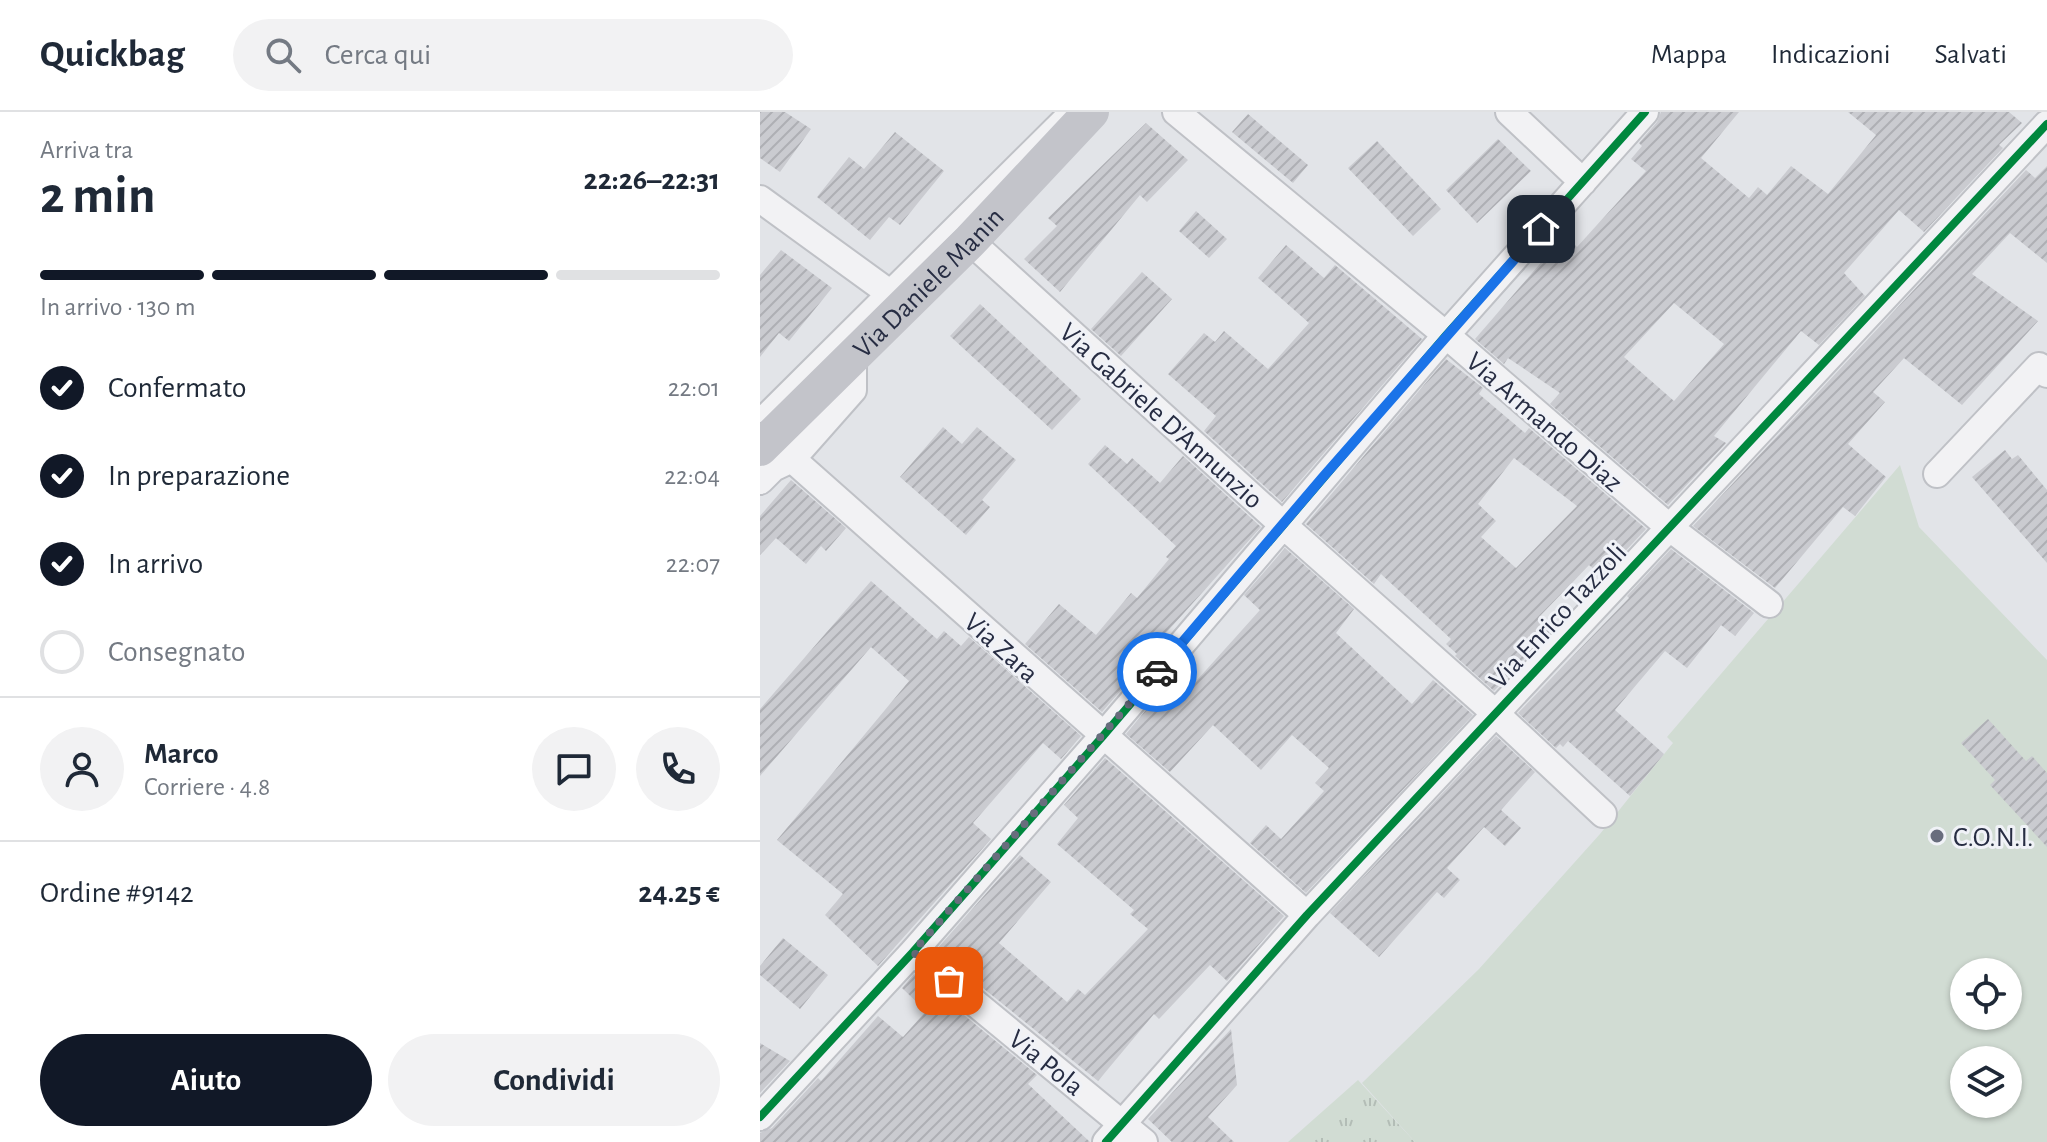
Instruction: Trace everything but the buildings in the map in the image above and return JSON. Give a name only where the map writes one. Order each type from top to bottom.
[{"type":"main road","name":"Via Daniele Manin","points":[[776,454],[853,358],[896,297],[970,241],[1091,112]]},
{"type":"street","name":"Via Armando Diaz","points":[[1176,112],[1446,335],[1670,528],[1769,604]]},
{"type":"street","points":[[1509,112],[1583,182]]},
{"type":"street","points":[[760,1117],[913,952],[1103,736],[1446,335],[1645,112]]},
{"type":"street","name":"Via Enrico Tazzoli","points":[[1114,1133],[1307,915],[1670,528],[2040,121]]},
{"type":"street","points":[[760,199],[896,297]]},
{"type":"street","name":"Via Gabriele D'Annunzio","points":[[970,241],[1603,814]]},
{"type":"street","points":[[1937,474],[2039,366],[2047,374]]},
{"type":"street","points":[[760,481],[773,468],[776,454]]},
{"type":"street","name":"Via Zara","points":[[776,454],[1307,915]]},
{"type":"street","name":"Via Pola","points":[[913,952],[1114,1133],[1144,1142]]},
{"type":"lane","points":[[760,415],[896,297],[1065,112]]},
{"type":"green space","points":[[1900,465],[1919,527],[2047,660],[2047,1142],[1415,1142],[1362,1083],[1479,969],[1600,834],[1673,743],[1667,737]]},
{"type":"green space","points":[[1358,1080],[1415,1142],[1288,1142]]},
{"type":"cycle path","points":[[760,1117],[913,952],[1103,736],[1446,335],[1645,112]]},
{"type":"cycle path","points":[[1106,1142],[1307,915],[2047,124]]},
{"type":"way so far","points":[[949,981],[913,952],[1157,672]]},
{"type":"place","name":"C.O.N.I.","points":[[1937,836]]},
{"type":"route","points":[[1157,672],[1541,229]]}]
